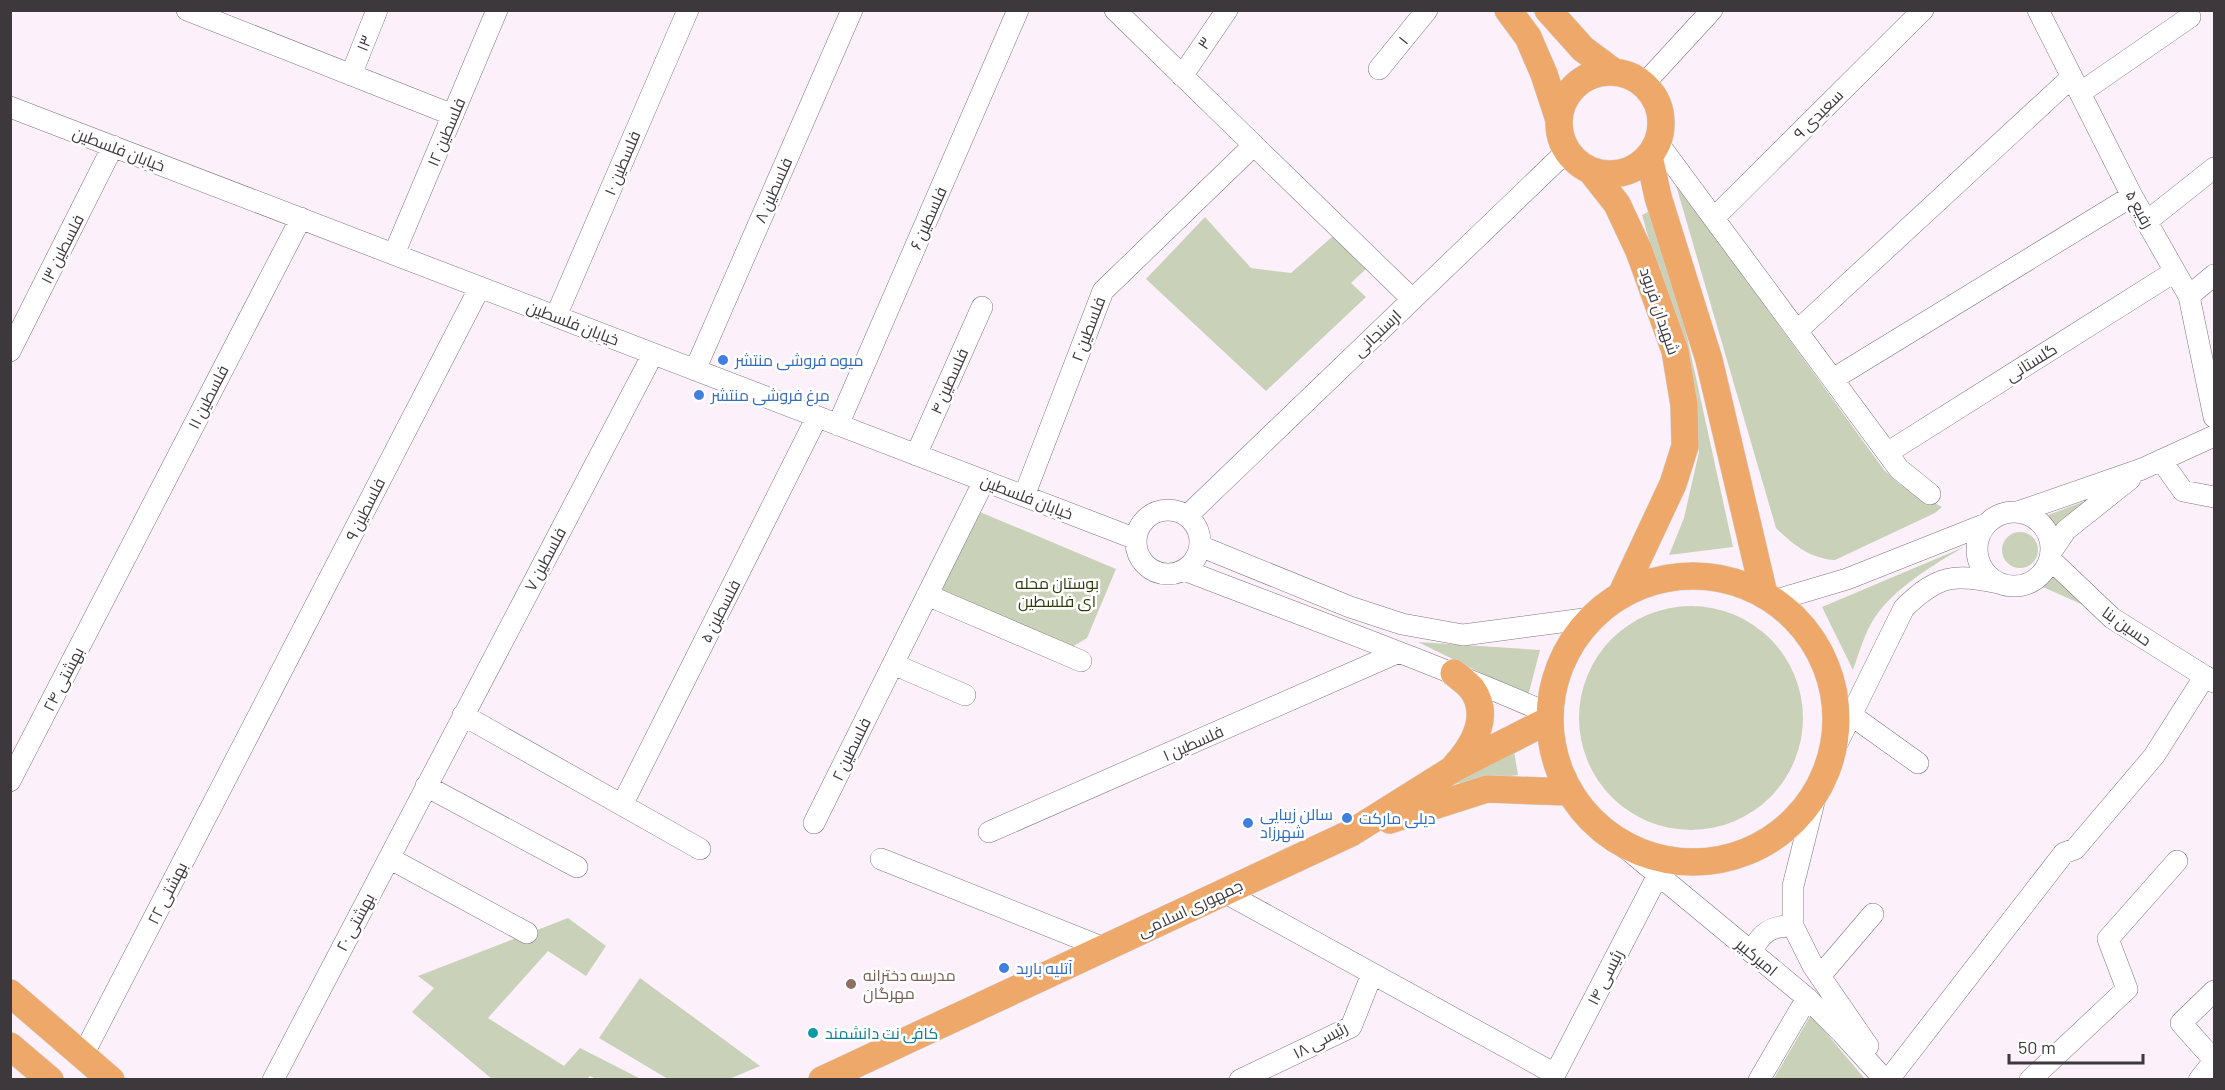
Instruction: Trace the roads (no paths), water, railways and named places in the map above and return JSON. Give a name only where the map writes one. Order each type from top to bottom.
[{"type":"main road","points":[[1508,10],[1528,37],[1544,74],[1559,120],[1560,136],[1567,151],[1577,163],[1591,171],[1606,175],[1622,173],[1638,167],[1654,149],[1662,127],[1660,111],[1654,96],[1644,84],[1630,75],[1614,72],[1598,74],[1583,80],[1571,90],[1563,104],[1559,120]]},
{"type":"main road","points":[[1548,10],[1583,49],[1614,72]]},
{"type":"main road","name":"شهيدان فربود","points":[[1654,149],[1658,197],[1709,360],[1769,598]]},
{"type":"main road","name":"شهيدان فربود","points":[[1591,171],[1617,204],[1639,251],[1675,351],[1684,405],[1685,446],[1674,484],[1621,595]]},
{"type":"main road","points":[[1693,576],[1730,580],[1769,598],[1794,617],[1817,647],[1831,681],[1836,718],[1832,756],[1817,790],[1794,820],[1764,843],[1730,858],[1693,863],[1656,858],[1621,844],[1591,821],[1569,792],[1554,757],[1550,717],[1554,683],[1568,648],[1591,618],[1621,595],[1656,581],[1693,576]]},
{"type":"main road","points":[[1453,768],[1474,742],[1481,715],[1472,689],[1454,673]]},
{"type":"main road","name":"جمهوری اسلامی","points":[[822,1080],[1351,833],[1453,768],[1550,717]]},
{"type":"main road","points":[[1351,833],[1487,789],[1569,792]]},
{"type":"main road","points":[[10,993],[111,1080]]},
{"type":"main road","points":[[10,1046],[50,1080]]},
{"type":"street","points":[[188,10],[453,115]]},
{"type":"street","name":"۱۳","points":[[351,75],[377,10]]},
{"type":"street","name":"فلسطین ۱۲","points":[[394,254],[497,10]]},
{"type":"street","name":"فلسطین ۱۰","points":[[555,316],[688,10]]},
{"type":"street","name":"فلسطین ۸","points":[[695,370],[852,10]]},
{"type":"street","name":"فلسطین ۶","points":[[838,425],[1018,10]]},
{"type":"street","points":[[1115,10],[1412,299]]},
{"type":"street","name":"۳","points":[[1182,76],[1227,10]]},
{"type":"street","name":"۱","points":[[1379,69],[1427,10]]},
{"type":"street","points":[[1644,84],[1712,10]]},
{"type":"street","name":"سعیدی ۹","points":[[1713,218],[1923,10]]},
{"type":"street","name":"رفیع ۵","points":[[2038,10],[2132,196],[2189,296],[2214,417]]},
{"type":"street","points":[[1797,331],[2076,85],[2190,17]]},
{"type":"street","name":"خیابان فلسطین","points":[[10,107],[1136,539]]},
{"type":"street","name":"فلسطین ۲","points":[[1024,496],[1103,291],[1254,145]]},
{"type":"street","name":"فلسطین ۱۳","points":[[10,351],[113,146]]},
{"type":"street","points":[[1654,149],[1713,218],[1899,469],[1930,494]]},
{"type":"street","name":"ارسنجانی","points":[[1187,516],[1567,151]]},
{"type":"street","points":[[2146,222],[2214,168]]},
{"type":"street","points":[[1833,379],[2132,196]]},
{"type":"street","name":"فلسطین ۱۱","points":[[116,576],[301,218]]},
{"type":"street","name":"گلستانی","points":[[1887,453],[2174,272]]},
{"type":"street","points":[[2189,296],[2214,275]]},
{"type":"street","name":"فلسطین ۹","points":[[251,730],[480,287]]},
{"type":"street","name":"فلسطین ۴","points":[[916,455],[982,307]]},
{"type":"street","name":"فلسطین ۷","points":[[437,765],[652,354]]},
{"type":"street","name":"فلسطین ۵","points":[[622,805],[817,417]]},
{"type":"street","points":[[2018,512],[2152,465],[2214,435]]},
{"type":"street","points":[[2152,465],[2183,491],[2214,497]]},
{"type":"street","points":[[1832,756],[1904,608],[1922,591],[1945,580],[1969,576],[2010,586],[2033,581],[2042,573],[2066,530],[2152,465]]},
{"type":"street","name":"فلسطین ۲","points":[[814,823],[984,481]]},
{"type":"street","points":[[1161,510],[1174,510],[1187,516],[1195,524],[1199,534],[1200,546],[1197,555],[1184,570],[1171,574],[1157,572],[1145,565],[1138,553],[1136,539],[1140,526],[1149,516],[1161,510]]},
{"type":"street","points":[[1769,598],[1847,579],[1986,524],[2006,512],[2018,512],[2039,521],[2050,541],[2050,555]]},
{"type":"street","points":[[1986,524],[1977,545],[1978,557],[1989,577],[1999,583]]},
{"type":"street","points":[[1200,546],[1350,607],[1402,624],[1463,635],[1591,618]]},
{"type":"street","name":"حسین بنا","points":[[2050,555],[2112,618],[2210,679]]},
{"type":"street","points":[[1184,570],[1454,673],[1550,717]]},
{"type":"street","name":"بهشتی ۲۴","points":[[10,781],[116,576]]},
{"type":"street","points":[[927,595],[1081,662]]},
{"type":"street","name":"فلسطین ۱","points":[[990,832],[1397,653]]},
{"type":"street","points":[[893,664],[964,695]]},
{"type":"street","points":[[1817,790],[1793,886],[1793,926],[1820,976],[1888,1079],[2064,853],[2075,849],[2154,756],[2210,679]]},
{"type":"street","points":[[1851,714],[1918,763]]},
{"type":"street","points":[[463,715],[700,849]]},
{"type":"street","name":"بهشتی ۲۲","points":[[83,1055],[251,730]]},
{"type":"street","name":"بهشتی ۲۰","points":[[273,1080],[437,765]]},
{"type":"street","points":[[426,786],[577,867]]},
{"type":"street","name":"امیرکبیر","points":[[1621,844],[1807,998],[1888,1079]]},
{"type":"street","points":[[389,858],[527,933]]},
{"type":"street","points":[[881,859],[1104,948]]},
{"type":"street","points":[[2030,1080],[2127,989],[2108,939],[2177,861]]},
{"type":"street","name":"رئیسی ۱۴","points":[[1554,1077],[1658,875]]},
{"type":"street","points":[[1224,892],[1554,1077]]},
{"type":"street","points":[[1820,976],[1873,914]]},
{"type":"street","points":[[1752,952],[1763,934],[1772,928],[1782,925],[1793,926]]},
{"type":"street","name":"رئیسی ۱۸","points":[[1240,1080],[1351,1027],[1372,974]]},
{"type":"street","points":[[2199,1080],[2214,1060],[2181,1023],[2214,991]]},
{"type":"street","points":[[1760,1080],[1807,998]]},
{"type":"place","name":"میوه فروشی منتشر","points":[[723,360]]},
{"type":"place","name":"مرغ فروشی منتشر","points":[[699,395]]},
{"type":"place","name":"دیلی مارکت","points":[[1347,818]]},
{"type":"place","name":"سالن زیبایی شهرزاد","points":[[1248,823]]},
{"type":"place","name":"آتلیه باربد","points":[[1004,968]]},
{"type":"place","name":"مدرسه دخترانه مهرگان","points":[[851,984]]},
{"type":"place","name":"کافی نت دانشمند","points":[[813,1033]]},
{"type":"park label","name":"بوستان محله ای فلسطین","points":[[1057,592]]}]
